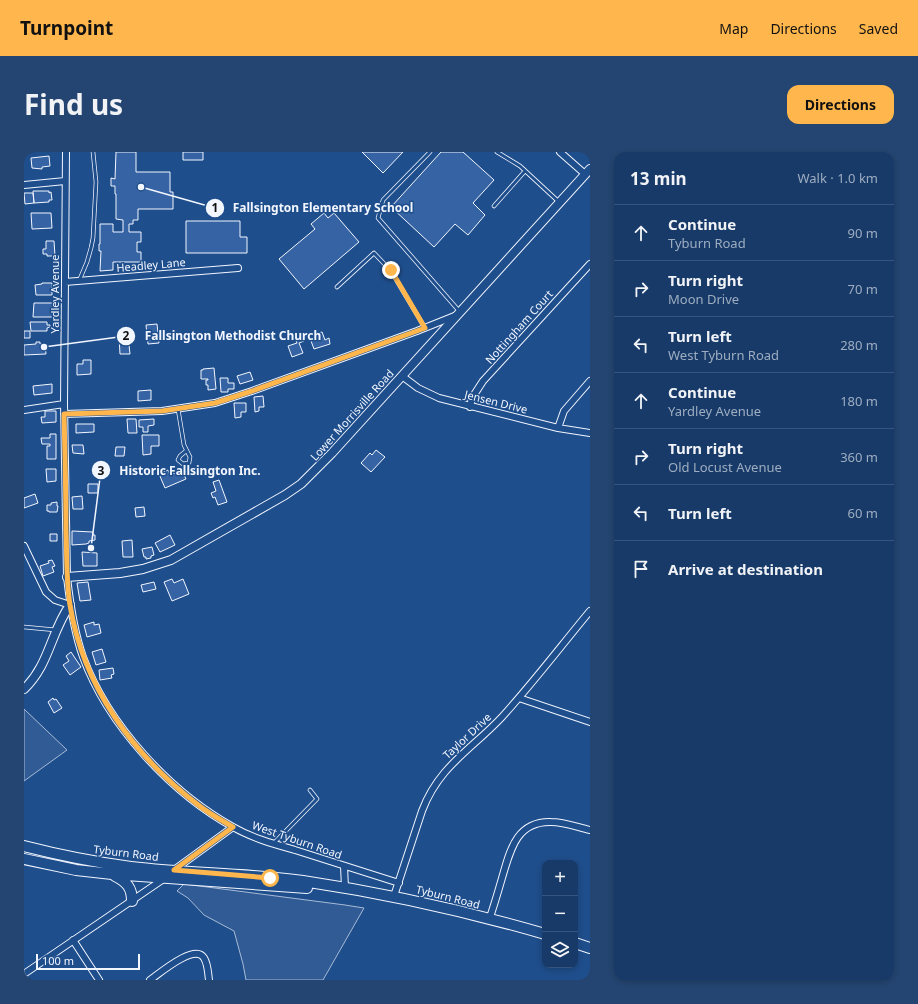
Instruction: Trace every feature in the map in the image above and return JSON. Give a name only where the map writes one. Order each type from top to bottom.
[{"type":"main road","name":"Tyburn Road","points":[[24,846],[86,860],[132,867],[270,878],[394,896],[542,933]]},
{"type":"main road","name":"Tyburn Road","points":[[24,859],[76,870],[112,874],[275,887],[345,888]]},
{"type":"main road","points":[[112,874],[129,886],[132,901]]},
{"type":"main road","points":[[578,944],[590,948]]},
{"type":"street","name":"Yardley Avenue","points":[[66,152],[64,414],[67,577],[70,605]]},
{"type":"street","points":[[560,152],[587,171]]},
{"type":"street","name":"Lower Morrisville Road","points":[[67,577],[120,573],[155,566],[171,560],[274,502],[301,484],[314,473],[587,171]]},
{"type":"street","points":[[24,185],[66,181]]},
{"type":"street","name":"Nottingham Court","points":[[470,407],[472,398],[483,381],[590,264]]},
{"type":"street","name":"Headley Lane","points":[[65,282],[238,268]]},
{"type":"street","points":[[64,414],[162,411],[215,403],[425,328],[458,314]]},
{"type":"street","name":"Jensen Drive","points":[[402,376],[431,395],[470,407],[558,428],[590,432]]},
{"type":"street","points":[[558,428],[564,411],[590,381]]},
{"type":"street","points":[[24,410],[64,404]]},
{"type":"street","points":[[24,546],[46,592],[55,600],[70,605],[61,616],[40,669],[24,689]]},
{"type":"street","name":"West Tyburn Road","points":[[70,605],[83,658],[101,697],[119,724],[165,777],[198,805],[233,827],[274,844],[399,883]]},
{"type":"street","name":"Taylor Drive","points":[[394,896],[426,800],[435,784],[449,766],[487,732],[519,698],[590,611]]},
{"type":"street","points":[[519,698],[590,722]]},
{"type":"street","points":[[489,920],[509,855],[516,838],[525,829],[541,822],[551,822],[564,823],[590,830]]},
{"type":"street","points":[[174,870],[233,827]]},
{"type":"street","points":[[344,866],[345,888]]},
{"type":"street","points":[[24,974],[165,878]]},
{"type":"street","points":[[73,940],[99,980]]},
{"type":"street","points":[[150,980],[185,956],[198,954],[205,959],[209,980]]},
{"type":"lane","points":[[79,281],[92,248],[96,182],[93,152]]},
{"type":"lane","points":[[430,152],[383,200],[378,218],[458,314]]},
{"type":"lane","points":[[497,152],[520,166],[559,203]]},
{"type":"lane","points":[[494,206],[525,171]]},
{"type":"lane","points":[[337,287],[374,253],[391,270],[425,328]]},
{"type":"lane","points":[[178,409],[186,451]]},
{"type":"lane","points":[[24,627],[56,630]]},
{"type":"lane","points":[[274,844],[317,799],[310,790]]},
{"type":"shaded area","points":[[24,709],[67,750],[24,781]]},
{"type":"shaded area","points":[[184,884],[364,908],[323,980],[246,980],[234,931],[204,915],[188,898],[177,891]]},
{"type":"building","points":[[116,152],[136,152],[136,172],[170,172],[170,192],[173,192],[173,209],[138,209],[138,220],[133,220],[133,224],[129,224],[129,232],[141,232],[141,242],[137,242],[137,252],[141,252],[141,262],[113,262],[113,270],[100,271],[100,224],[113,224],[113,232],[123,232],[123,220],[116,219],[115,186],[111,186],[111,178],[115,179]]},
{"type":"building","points":[[183,152],[203,152],[203,160],[183,160]]},
{"type":"building","points":[[362,152],[403,152],[383,173]]},
{"type":"building","points":[[441,152],[463,152],[494,180],[473,203],[485,215],[468,235],[455,224],[434,247],[391,207]]},
{"type":"building","points":[[49,156],[50,166],[42,167],[42,169],[32,168],[31,158]]},
{"type":"building","points":[[33,191],[49,191],[49,193],[51,192],[52,200],[49,200],[49,202],[34,203]]},
{"type":"building","points":[[24,193],[33,193],[34,203],[25,204]]},
{"type":"building","points":[[31,213],[51,213],[52,228],[32,229]]},
{"type":"building","points":[[324,213],[328,218],[334,213],[359,242],[304,289],[279,259],[315,229],[311,224]]},
{"type":"building","points":[[186,221],[240,221],[240,237],[247,237],[247,253],[186,253]]},
{"type":"building","points":[[46,241],[54,241],[55,256],[47,256],[47,254],[43,254],[43,249],[46,249]]},
{"type":"building","points":[[52,283],[52,295],[36,295],[35,285]]},
{"type":"building","points":[[34,303],[53,303],[53,317],[33,317]]},
{"type":"building","points":[[30,322],[47,322],[47,325],[50,325],[50,327],[47,328],[47,331],[31,331]]},
{"type":"building","points":[[157,324],[159,343],[148,344],[146,325]]},
{"type":"building","points":[[24,331],[30,331],[30,338],[24,338]]},
{"type":"building","points":[[322,332],[325,340],[329,338],[330,344],[314,349],[311,341],[316,339],[315,334]]},
{"type":"building","points":[[302,335],[304,341],[299,343],[303,353],[292,357],[288,346],[297,343],[295,338]]},
{"type":"building","points":[[119,337],[127,337],[130,354],[120,354]]},
{"type":"building","points":[[36,342],[45,344],[46,354],[24,355],[24,345],[36,344]]},
{"type":"building","points":[[83,360],[91,360],[91,374],[77,375],[77,364],[83,364]]},
{"type":"building","points":[[214,368],[216,389],[208,390],[206,380],[208,379],[201,379],[201,370]]},
{"type":"building","points":[[250,372],[253,380],[240,384],[237,376]]},
{"type":"building","points":[[220,378],[228,378],[228,383],[234,383],[234,389],[228,389],[228,392],[221,392]]},
{"type":"building","points":[[52,384],[52,393],[34,395],[33,386]]},
{"type":"building","points":[[151,390],[151,400],[138,401],[138,391]]},
{"type":"building","points":[[263,396],[264,407],[259,407],[259,411],[255,412],[254,397]]},
{"type":"building","points":[[234,403],[246,403],[246,412],[241,412],[241,417],[235,418]]},
{"type":"building","points":[[45,411],[56,411],[56,422],[42,423],[41,417],[45,417]]},
{"type":"building","points":[[127,419],[136,419],[137,433],[128,433]]},
{"type":"building","points":[[154,419],[154,425],[148,426],[148,432],[143,432],[143,427],[139,427],[139,420]]},
{"type":"building","points":[[76,424],[94,424],[94,432],[76,433]]},
{"type":"building","points":[[50,434],[56,434],[56,459],[47,459],[47,446],[50,446],[50,444],[42,444],[41,438],[50,438]]},
{"type":"building","points":[[142,435],[159,435],[159,446],[151,446],[151,454],[143,455]]},
{"type":"building","points":[[72,445],[83,445],[84,454],[73,453]]},
{"type":"building","points":[[116,447],[125,447],[124,456],[115,456]]},
{"type":"building","points":[[376,450],[385,457],[371,472],[361,463],[370,453],[372,455]]},
{"type":"building","points":[[46,469],[56,469],[56,481],[47,482]]},
{"type":"building","points":[[168,470],[170,475],[182,470],[186,479],[165,488],[159,474]]},
{"type":"building","points":[[219,480],[227,502],[218,505],[215,497],[213,498],[211,493],[216,491],[213,482]]},
{"type":"building","points":[[88,484],[98,484],[98,493],[88,493]]},
{"type":"building","points":[[35,494],[38,503],[24,508],[24,498]]},
{"type":"building","points":[[82,496],[83,509],[73,509],[72,497]]},
{"type":"building","points":[[57,502],[57,512],[47,511],[47,505]]},
{"type":"building","points":[[144,507],[145,516],[136,517],[135,508]]},
{"type":"building","points":[[72,531],[93,532],[93,535],[95,535],[95,540],[89,541],[89,543],[86,544],[72,545]]},
{"type":"building","points":[[50,534],[57,534],[57,541],[50,541]]},
{"type":"building","points":[[170,535],[175,545],[160,552],[155,543]]},
{"type":"building","points":[[132,540],[133,557],[123,557],[122,541]]},
{"type":"building","points":[[152,547],[154,555],[151,556],[151,558],[146,559],[142,549]]},
{"type":"building","points":[[82,552],[97,553],[97,566],[83,566]]},
{"type":"building","points":[[52,560],[55,566],[52,567],[54,572],[43,576],[40,566],[49,563],[48,561]]},
{"type":"building","points":[[172,579],[174,583],[183,579],[189,594],[172,601],[164,582]]},
{"type":"building","points":[[88,582],[91,600],[80,601],[77,583]]},
{"type":"building","points":[[154,582],[156,589],[143,592],[141,585]]},
{"type":"building","points":[[94,622],[94,625],[99,624],[101,633],[87,637],[84,625]]},
{"type":"building","points":[[102,649],[106,662],[96,665],[92,652]]},
{"type":"building","points":[[71,652],[81,667],[70,675],[63,665],[69,661],[66,656]]},
{"type":"building","points":[[113,668],[114,674],[111,675],[112,678],[100,680],[99,670]]},
{"type":"building","points":[[53,698],[54,700],[56,699],[62,708],[54,713],[48,702]]},
{"type":"place","name":"Fallsington Elementary School","points":[[141,187]]},
{"type":"place","name":"Fallsington Methodist Church","points":[[44,347]]},
{"type":"place","name":"Historic Fallsington Inc.","points":[[91,548]]},
{"type":"route","points":[[270,878],[174,870],[233,827],[198,805],[165,777],[148,758],[114,718],[101,697],[83,658],[70,605],[67,577],[64,414],[162,411],[215,403],[425,328],[391,270]]}]
